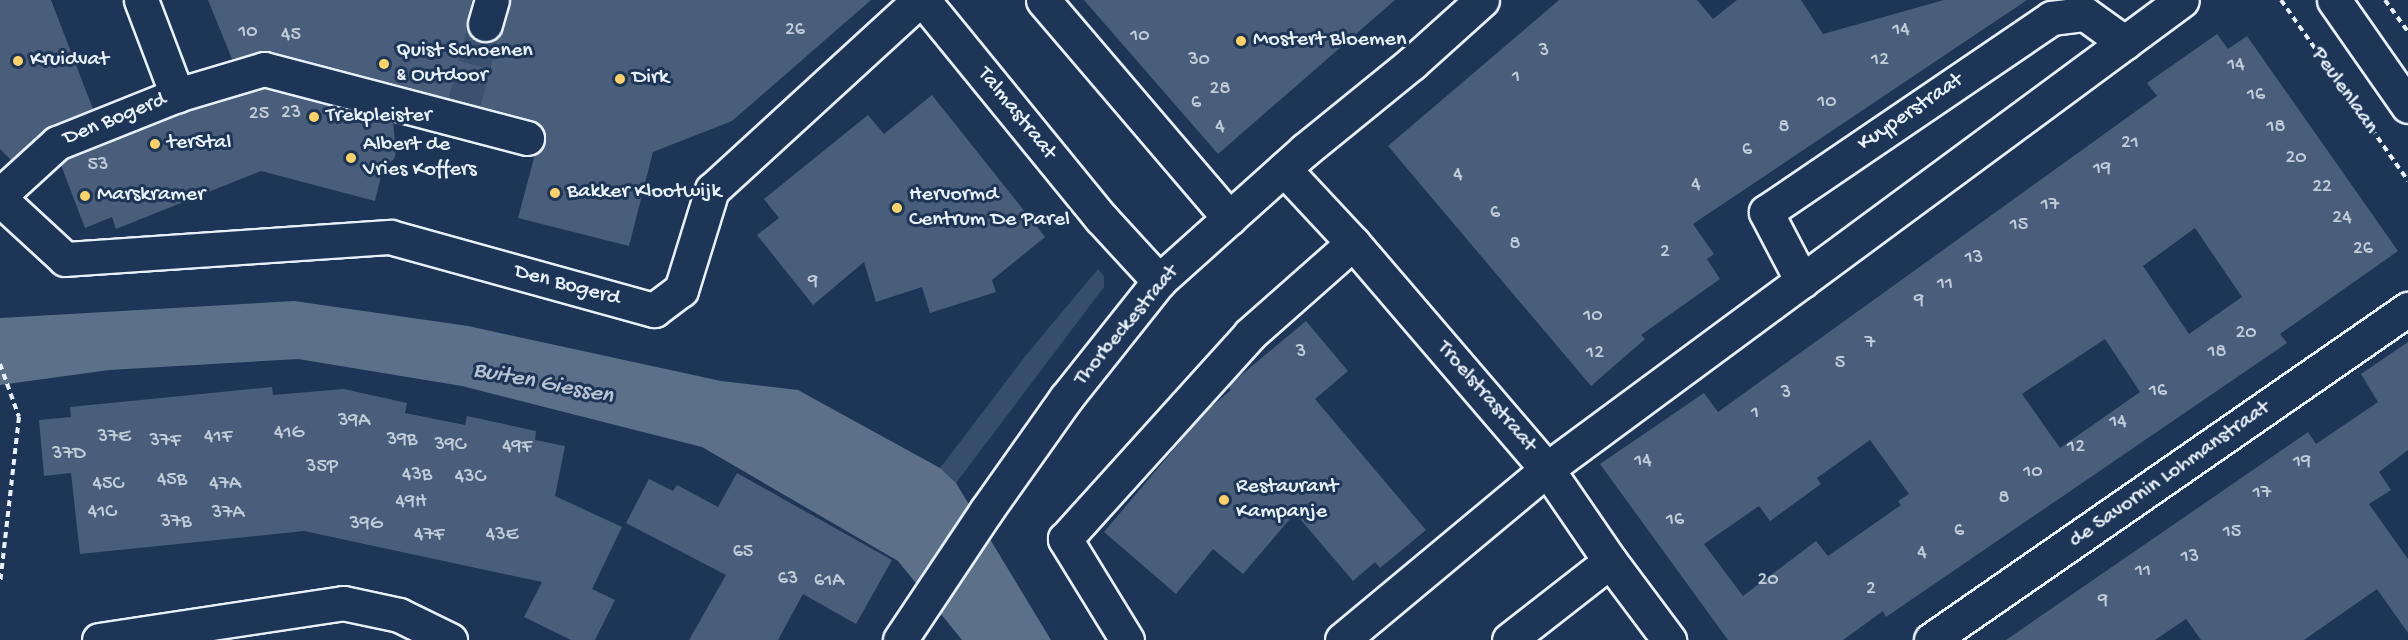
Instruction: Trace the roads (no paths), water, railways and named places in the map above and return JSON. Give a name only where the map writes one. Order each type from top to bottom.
[{"type":"street","name":"Den Bogerd","points":[[141,0],[177,95]]},
{"type":"street","name":"Den Bogerd","points":[[527,138],[461,116],[264,69],[177,95],[57,143],[0,197],[65,259],[390,237],[654,310],[681,290],[711,190],[921,0]]},
{"type":"street","name":"Talmastraat","points":[[921,0],[1101,218],[1159,281]]},
{"type":"street","points":[[1043,0],[1229,218]]},
{"type":"street","name":"Thorbeckestraat","points":[[904,635],[986,511],[1066,398],[1159,281],[1284,169],[1412,63],[1482,0]]},
{"type":"street","points":[[1342,640],[1548,469],[2182,0]]},
{"type":"street","name":"Peulenlaan","points":[[2334,0],[2408,106]]},
{"type":"street","name":"Kuyperstraat","points":[[1802,281],[1766,212],[2051,18],[2085,14],[2126,43]]},
{"type":"street","name":"Troelstrastraat","points":[[1284,169],[1353,243],[1548,469],[1610,561],[1669,640]]},
{"type":"street","points":[[1126,640],[1065,539],[1250,334],[1353,243]]},
{"type":"street","name":"de Savornin Lohmanstraat","points":[[1931,640],[2408,309]]},
{"type":"street","points":[[1509,640],[1610,561]]},
{"type":"street","points":[[99,640],[343,603],[399,615],[450,640]]},
{"type":"water","name":"Buiten Giessen","points":[[294,301],[468,326],[721,381],[798,390],[940,468],[956,483],[1051,640],[962,640],[898,561],[702,447],[462,386],[298,359],[109,370],[0,385],[0,318]]},
{"type":"tunnel","points":[[462,112],[485,24]]},
{"type":"place","name":"Mostert Bloemen","points":[[1241,41]]},
{"type":"place","name":"Kruidvat","points":[[18,61]]},
{"type":"place","name":"Quist Schoenen & Outdoor","points":[[384,64]]},
{"type":"place","name":"Dirk","points":[[620,79]]},
{"type":"place","name":"Trekpleister","points":[[314,117]]},
{"type":"place","name":"terStal","points":[[155,144]]},
{"type":"place","name":"Albert de Vries Koffers","points":[[351,158]]},
{"type":"place","name":"Bakker Klootwijk","points":[[555,193]]},
{"type":"place","name":"Marskramer","points":[[85,196]]},
{"type":"place","name":"Hervormd Centrum De Parel","points":[[897,208]]},
{"type":"place","name":"Restaurant Kampanje","points":[[1224,500]]}]
